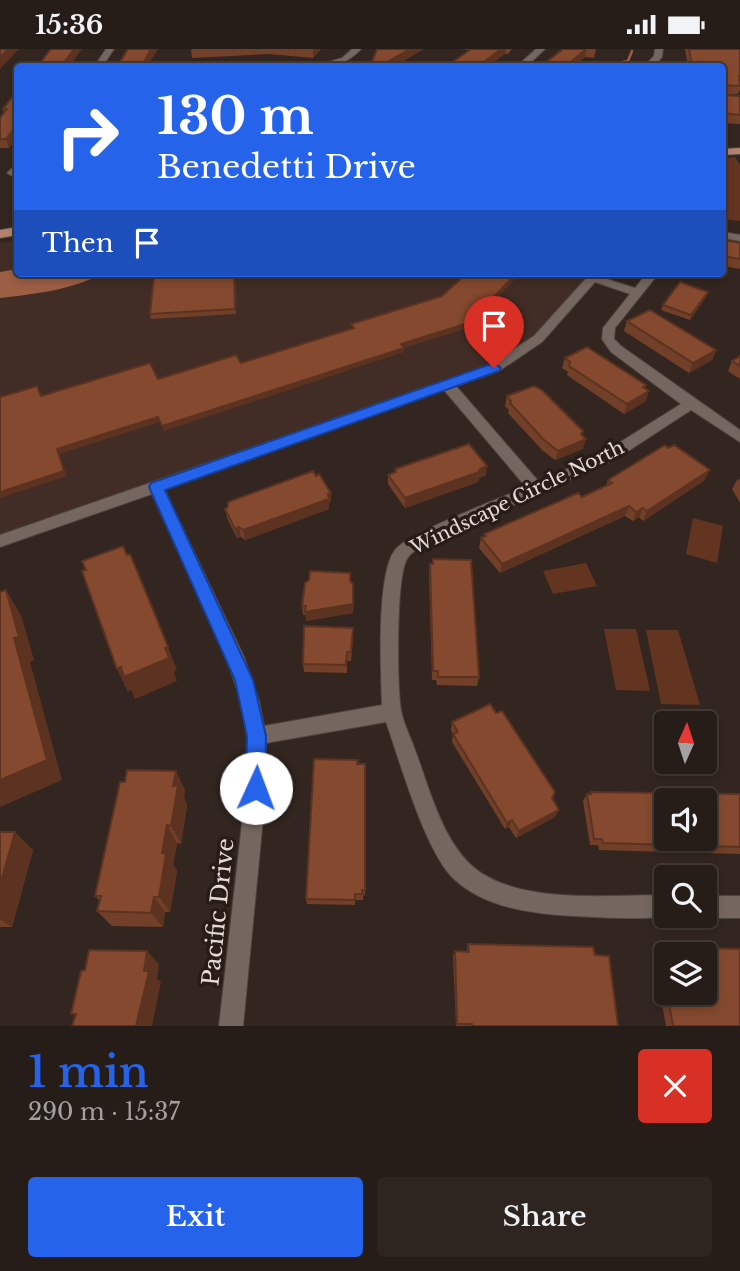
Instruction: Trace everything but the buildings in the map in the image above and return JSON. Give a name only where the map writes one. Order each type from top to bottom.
[{"type":"street","points":[[333,63],[345,60],[357,49]]},
{"type":"street","points":[[525,63],[541,49]]},
{"type":"street","points":[[0,541],[494,368],[526,349],[593,277]]},
{"type":"street","points":[[600,277],[637,293]]},
{"type":"street","points":[[650,277],[609,328],[607,339],[616,349],[740,437]]},
{"type":"street","points":[[448,386],[537,490]]},
{"type":"street","name":"Windscape Circle North","points":[[654,906],[526,901],[500,895],[478,884],[460,870],[444,845],[392,712],[390,690],[394,575],[400,555],[420,540],[611,455],[691,404]]},
{"type":"street","name":"Pacific Drive","points":[[156,487],[235,657],[250,701],[256,736],[256,788],[231,1026]]},
{"type":"street","points":[[256,736],[392,712]]},
{"type":"street","points":[[717,907],[740,908]]},
{"type":"shaded area","points":[[735,157],[740,165],[740,221],[726,219],[726,158]]},
{"type":"shaded area","points":[[14,241],[14,277],[591,277],[535,341],[504,362],[0,542],[0,243]]},
{"type":"shaded area","points":[[14,270],[14,277],[95,277],[40,293],[0,298],[0,272]]},
{"type":"shaded area","points":[[693,518],[723,526],[717,563],[686,554]]},
{"type":"shaded area","points":[[586,563],[597,586],[553,594],[543,571]]},
{"type":"shaded area","points":[[604,629],[636,629],[650,691],[616,690]]},
{"type":"shaded area","points":[[646,630],[678,630],[700,705],[661,704]]},
{"type":"waterway","points":[[618,63],[628,61],[632,51]]},
{"type":"route","points":[[256,788],[256,736],[244,680],[156,487],[494,368]]}]
